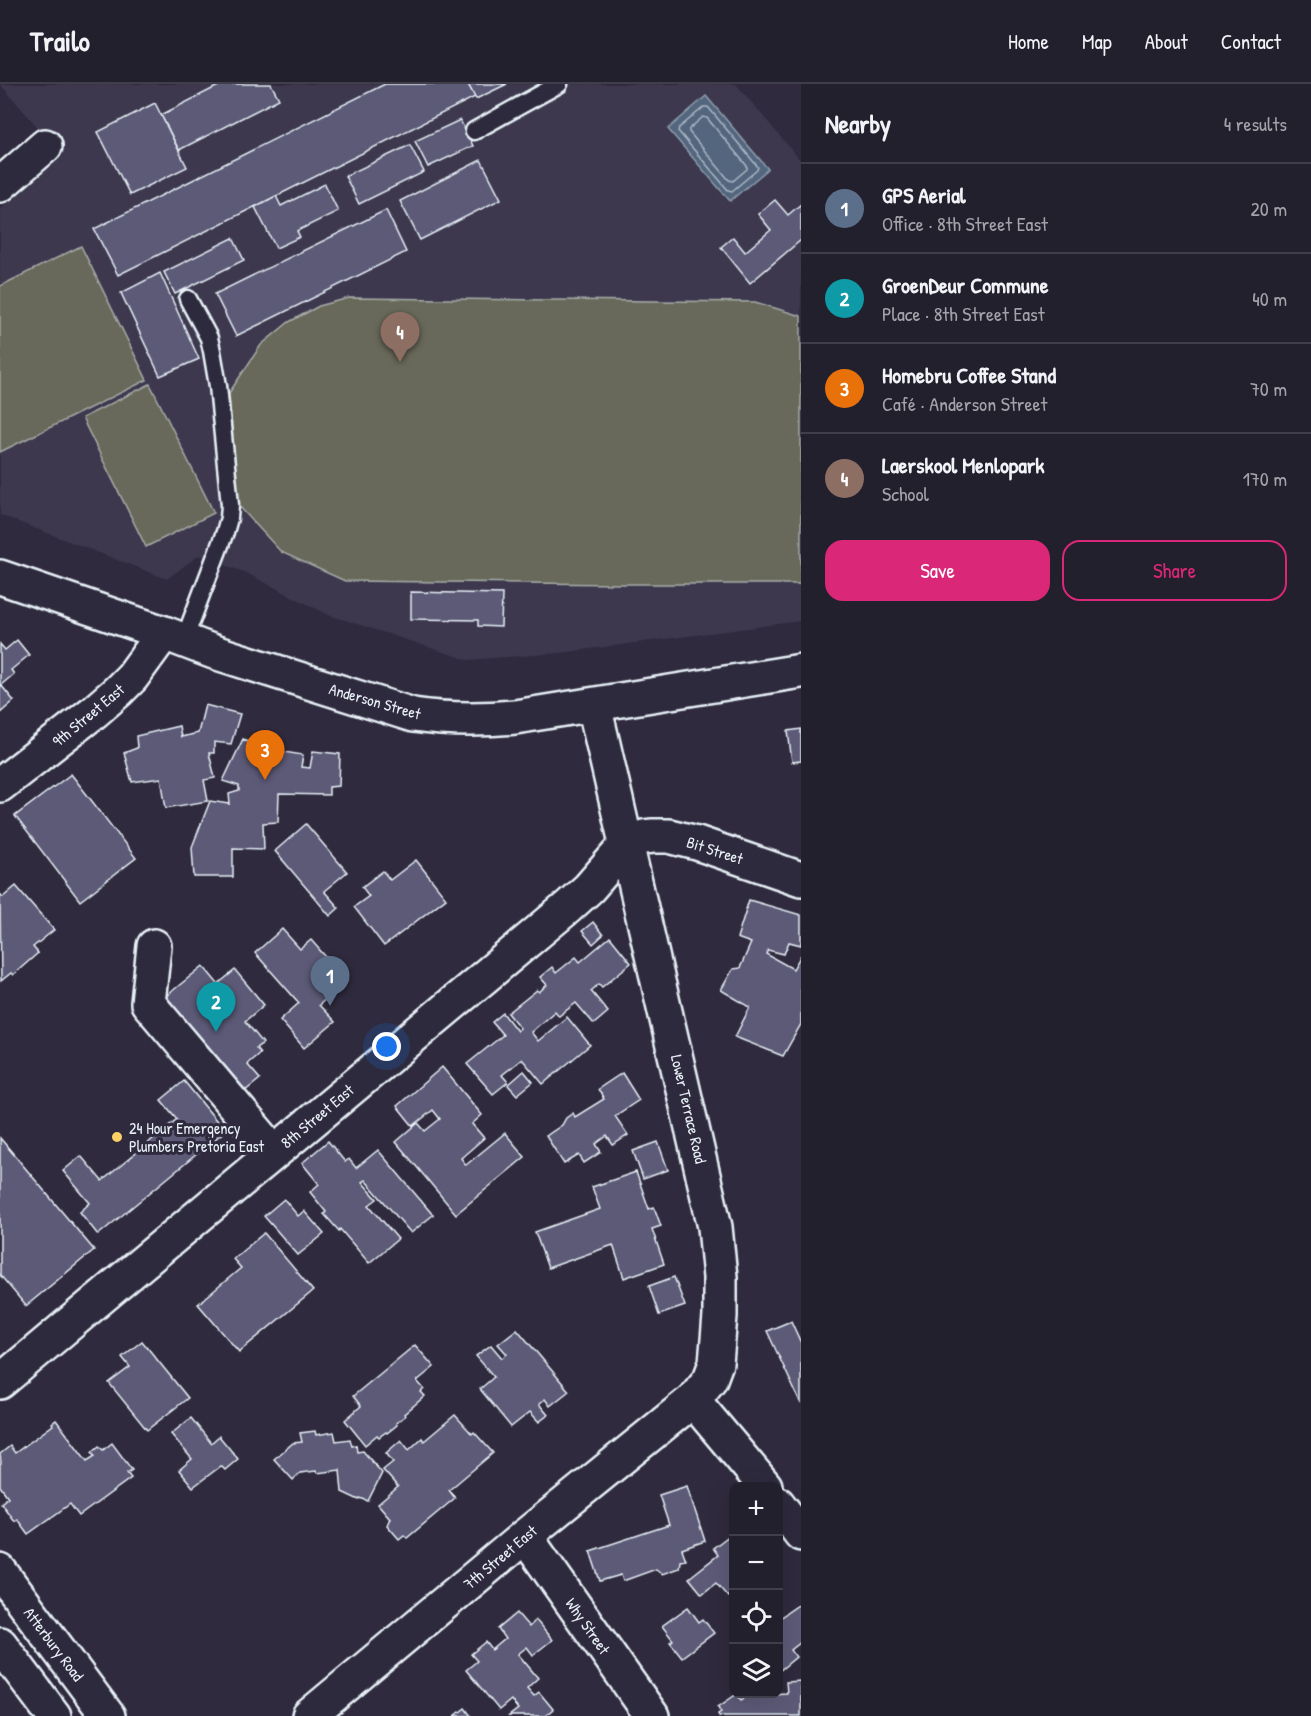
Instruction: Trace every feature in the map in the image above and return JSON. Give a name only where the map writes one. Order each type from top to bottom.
[{"type":"street","points":[[0,185],[45,146]]},
{"type":"street","name":"Anderson Street","points":[[0,577],[174,636],[214,652],[413,715],[435,718],[492,719],[594,705],[801,671]]},
{"type":"street","name":"9th Street East","points":[[0,785],[118,692],[174,636]]},
{"type":"street","name":"Lower Terrace Road","points":[[594,705],[715,1227],[720,1276],[720,1316],[716,1363],[710,1379],[693,1400]]},
{"type":"street","name":"Bit Street","points":[[627,844],[644,837],[669,836],[697,843],[801,879]]},
{"type":"street","name":"8th Street East","points":[[0,1382],[568,907],[589,888],[627,844]]},
{"type":"street","points":[[154,946],[148,1004],[274,1152]]},
{"type":"street","points":[[693,1400],[762,1482]]},
{"type":"street","name":"7th Street East","points":[[309,1716],[693,1400]]},
{"type":"street","points":[[783,1511],[801,1534]]},
{"type":"street","name":"Why Street","points":[[525,1536],[652,1716]]},
{"type":"street","name":"Atterbury Road","points":[[0,1571],[108,1716]]},
{"type":"street","points":[[0,1644],[54,1716]]},
{"type":"lane","points":[[474,131],[559,84]]},
{"type":"lane","points":[[174,636],[228,524],[230,505],[218,386],[212,351],[208,338],[188,299]]},
{"type":"shaded area","points":[[0,84],[736,84],[801,161],[801,621],[560,653],[468,660],[329,615],[246,573],[199,555],[167,579],[0,515],[0,209],[63,156]]},
{"type":"green space","points":[[81,246],[147,380],[0,452],[0,286]]},
{"type":"green space","points":[[349,298],[755,302],[801,316],[801,584],[345,581],[281,552],[238,505],[229,393],[261,345],[289,322],[319,306]]},
{"type":"green space","points":[[150,384],[214,513],[146,547],[82,418]]},
{"type":"water","points":[[706,96],[768,169],[730,201],[668,129]]},
{"type":"building","points":[[222,84],[271,84],[279,99],[179,150],[161,115]]},
{"type":"building","points":[[385,84],[468,84],[475,97],[118,275],[94,229]]},
{"type":"building","points":[[468,84],[507,84],[476,99]]},
{"type":"building","points":[[155,103],[187,167],[130,195],[98,132]]},
{"type":"building","points":[[460,120],[473,146],[428,167],[415,141]]},
{"type":"building","points":[[410,145],[424,172],[359,204],[345,176]]},
{"type":"building","points":[[481,160],[501,199],[420,240],[400,201]]},
{"type":"building","points":[[325,184],[338,211],[297,231],[300,237],[276,248],[255,207],[276,196],[281,206]]},
{"type":"building","points":[[775,200],[788,215],[801,204],[801,240],[750,283],[721,247],[733,237],[745,252],[771,230],[758,214]]},
{"type":"building","points":[[386,210],[406,252],[236,336],[215,294]]},
{"type":"building","points":[[233,238],[244,260],[175,294],[164,272]]},
{"type":"building","points":[[160,273],[199,359],[160,376],[121,293]]},
{"type":"building","points":[[411,592],[502,594],[501,627],[478,626],[478,620],[411,619]]},
{"type":"building","points":[[17,640],[29,655],[11,670],[14,674],[1,685],[14,701],[0,713],[0,644],[5,650]]},
{"type":"building","points":[[205,705],[240,714],[231,744],[214,742],[214,753],[209,753],[215,778],[204,780],[208,801],[166,808],[161,778],[132,782],[124,753],[137,748],[136,736],[179,726],[181,737],[198,733]]},
{"type":"building","points":[[801,729],[801,761],[792,762],[788,731]]},
{"type":"building","points":[[243,739],[267,749],[262,763],[277,763],[278,751],[303,755],[301,767],[310,768],[313,751],[340,754],[339,786],[329,787],[329,795],[279,794],[278,822],[263,823],[264,849],[233,848],[233,877],[194,877],[192,847],[210,801],[230,804],[229,794],[239,791],[239,786],[223,781]]},
{"type":"building","points":[[71,774],[136,858],[80,901],[15,816]]},
{"type":"building","points":[[306,824],[347,872],[324,891],[339,908],[330,916],[275,851]]},
{"type":"building","points":[[416,860],[446,898],[384,946],[354,907],[369,896],[362,887],[383,871],[390,880]]},
{"type":"building","points":[[16,886],[54,930],[33,947],[38,953],[13,975],[11,973],[1,981],[0,894],[3,897]]},
{"type":"building","points":[[749,900],[801,915],[801,945],[789,942],[784,954],[768,950],[766,954],[793,969],[801,955],[801,1024],[783,1056],[735,1037],[750,1007],[721,990],[733,969],[740,968],[751,943],[737,938]]},
{"type":"building","points":[[593,922],[603,935],[593,944],[582,931]]},
{"type":"building","points":[[282,929],[300,949],[311,940],[347,981],[319,1005],[335,1022],[304,1048],[280,1020],[299,1003],[255,953]]},
{"type":"building","points":[[610,937],[631,963],[602,987],[599,984],[591,991],[608,1012],[594,1024],[576,1003],[559,1016],[555,1011],[531,1032],[538,1041],[567,1017],[590,1045],[543,1084],[522,1059],[502,1075],[508,1082],[493,1094],[467,1064],[503,1035],[492,1022],[503,1013],[517,1031],[520,1028],[508,1013],[547,985],[540,977],[552,967],[556,973],[576,957],[580,962]]},
{"type":"building","points":[[203,966],[218,984],[235,970],[264,1005],[245,1021],[263,1043],[256,1048],[260,1053],[247,1064],[260,1079],[234,1100],[155,1005]]},
{"type":"building","points":[[442,1067],[482,1115],[472,1124],[484,1138],[461,1158],[466,1165],[505,1133],[525,1157],[456,1214],[396,1142],[418,1123],[425,1131],[440,1119],[433,1110],[413,1126],[397,1106]]},
{"type":"building","points":[[524,1071],[533,1082],[517,1095],[508,1085]]},
{"type":"building","points":[[622,1073],[639,1100],[615,1116],[628,1135],[613,1145],[607,1136],[596,1144],[601,1152],[584,1163],[579,1155],[564,1164],[546,1136],[562,1125],[573,1113],[575,1117],[604,1099],[598,1089]]},
{"type":"building","points":[[184,1081],[225,1131],[98,1235],[80,1212],[90,1203],[63,1171],[81,1156],[102,1181],[177,1119],[161,1100]]},
{"type":"building","points":[[0,1138],[94,1250],[26,1306],[0,1275]]},
{"type":"building","points":[[328,1141],[345,1162],[349,1159],[356,1168],[378,1150],[433,1215],[411,1233],[365,1180],[362,1182],[377,1199],[369,1205],[398,1239],[369,1263],[324,1214],[326,1212],[310,1192],[319,1184],[302,1163]]},
{"type":"building","points":[[658,1142],[668,1170],[643,1179],[633,1151]]},
{"type":"building","points":[[636,1172],[649,1209],[654,1207],[661,1226],[652,1229],[664,1264],[624,1278],[613,1245],[548,1268],[535,1232],[600,1209],[592,1187]]},
{"type":"building","points":[[284,1199],[298,1216],[304,1211],[324,1234],[298,1255],[264,1216]]},
{"type":"building","points":[[264,1233],[313,1291],[239,1352],[198,1304],[241,1268],[233,1259]]},
{"type":"building","points":[[674,1277],[685,1306],[659,1315],[649,1286]]},
{"type":"building","points":[[791,1321],[801,1343],[801,1404],[767,1331]]},
{"type":"building","points":[[517,1329],[569,1391],[550,1406],[545,1399],[539,1404],[548,1415],[539,1422],[530,1412],[511,1427],[480,1389],[494,1377],[476,1356],[491,1345],[502,1358],[507,1354],[498,1344]]},
{"type":"building","points":[[142,1341],[188,1398],[147,1430],[109,1383],[130,1367],[122,1357]]},
{"type":"building","points":[[415,1345],[434,1367],[417,1381],[424,1389],[421,1392],[425,1396],[404,1414],[405,1416],[396,1423],[397,1425],[379,1437],[377,1435],[365,1445],[345,1420],[361,1406],[353,1396]]},
{"type":"building","points":[[455,1415],[493,1453],[449,1490],[455,1498],[407,1538],[404,1535],[399,1539],[387,1525],[390,1518],[378,1504],[398,1487],[383,1470],[393,1462],[386,1453],[401,1440],[409,1450],[422,1438],[424,1441]]},
{"type":"building","points":[[191,1418],[211,1443],[219,1436],[238,1459],[225,1470],[221,1466],[193,1487],[179,1470],[192,1459],[171,1434]]},
{"type":"building","points":[[56,1420],[87,1461],[95,1456],[92,1452],[99,1446],[103,1450],[112,1443],[132,1470],[127,1473],[131,1478],[79,1516],[70,1504],[28,1534],[17,1519],[14,1521],[1,1503],[8,1497],[0,1486],[0,1454],[10,1446],[15,1453],[53,1425],[52,1423]]},
{"type":"building","points":[[315,1431],[316,1435],[334,1432],[336,1441],[350,1439],[352,1446],[356,1445],[357,1452],[363,1451],[382,1473],[368,1501],[360,1498],[359,1500],[342,1492],[340,1470],[300,1473],[293,1480],[274,1459],[293,1443],[302,1442],[300,1433]]},
{"type":"building","points":[[687,1486],[705,1541],[682,1549],[686,1560],[680,1561],[679,1568],[662,1574],[656,1569],[623,1581],[621,1575],[600,1581],[590,1551],[669,1525],[659,1495]]},
{"type":"building","points":[[729,1536],[728,1597],[716,1583],[702,1594],[689,1578],[718,1555],[713,1548]]},
{"type":"building","points":[[801,1603],[801,1642],[791,1650],[796,1657],[783,1668],[783,1644],[783,1616]]},
{"type":"building","points":[[688,1607],[699,1622],[703,1619],[714,1633],[682,1657],[670,1642],[673,1640],[662,1626]]},
{"type":"building","points":[[517,1613],[529,1627],[536,1620],[552,1640],[533,1655],[527,1647],[518,1654],[538,1678],[527,1688],[534,1696],[539,1692],[553,1709],[545,1716],[509,1716],[518,1709],[511,1700],[499,1710],[466,1670],[477,1661],[471,1654],[486,1642],[492,1650],[505,1639],[498,1629]]},
{"type":"building","points":[[801,1681],[801,1716],[719,1716],[718,1714],[721,1712],[718,1707],[731,1698],[741,1700],[744,1698],[783,1698],[783,1693],[787,1693],[786,1682]]},
{"type":"building","points":[[465,1708],[471,1716],[455,1716]]},
{"type":"place","name":"Laerskool Menlopark","points":[[400,362]]},
{"type":"place","name":"Homebru Coffee Stand","points":[[265,780]]},
{"type":"place","name":"GPS Aerial","points":[[330,1006]]},
{"type":"place","name":"GroenDeur Commune","points":[[216,1032]]},
{"type":"place","name":"24 Hour Emergency Plumbers Pretoria East","points":[[117,1137]]}]
